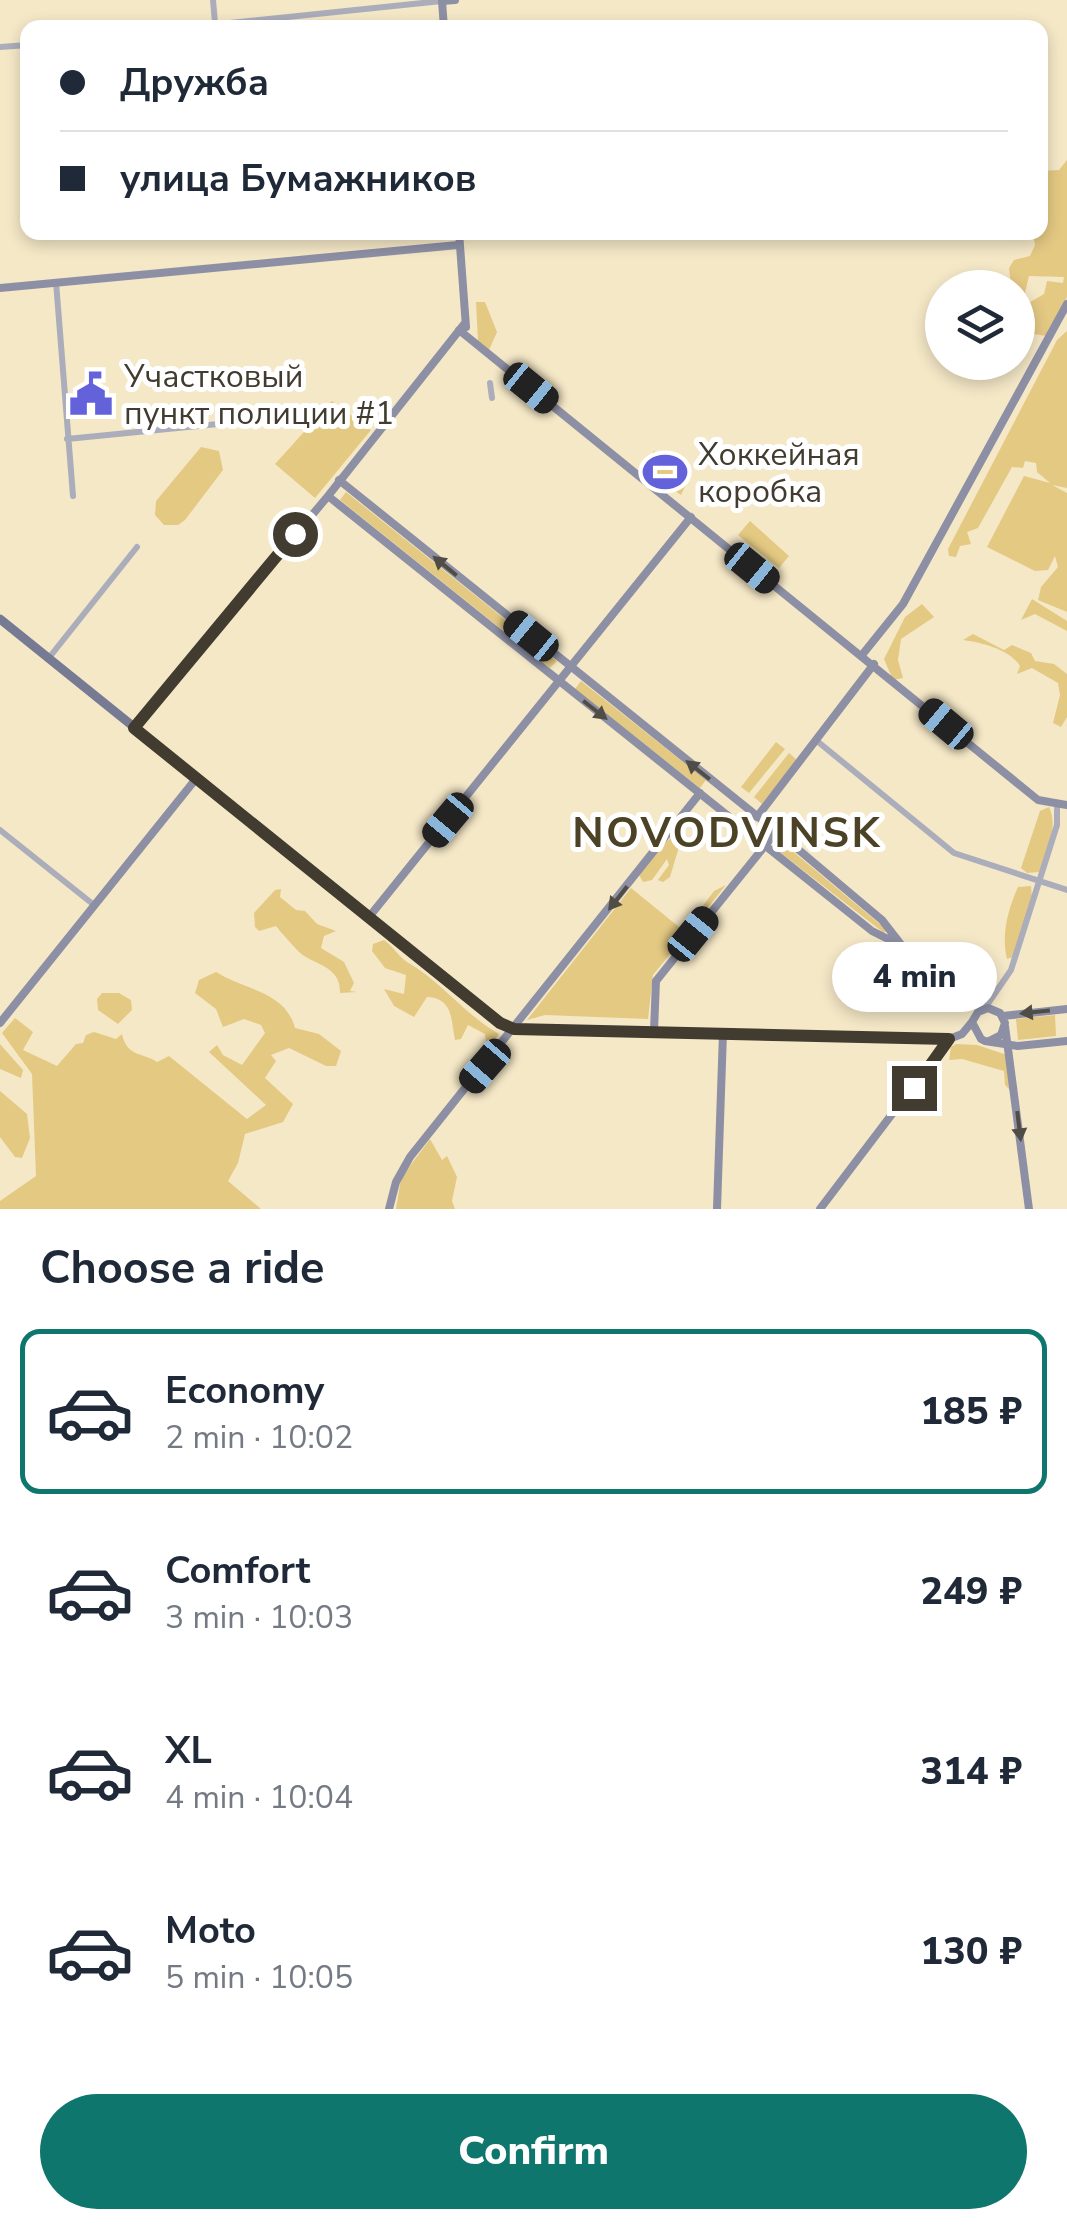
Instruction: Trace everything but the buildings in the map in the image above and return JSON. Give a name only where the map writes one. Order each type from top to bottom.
[{"type":"main road","points":[[0,619],[500,1023],[514,1029],[949,1039]]},
{"type":"street","points":[[247,20],[454,0]]},
{"type":"street","points":[[458,240],[462,327],[470,339],[1038,800],[1062,805],[1011,970],[962,1034],[949,1039],[820,1209]]},
{"type":"street","points":[[0,288],[458,244]]},
{"type":"street","points":[[56,282],[73,496]]},
{"type":"street","points":[[862,654],[902,604],[1067,304]]},
{"type":"street","points":[[134,728],[328,496],[462,327]]},
{"type":"street","points":[[490,382],[492,398]]},
{"type":"street","points":[[67,439],[318,414]]},
{"type":"street","points":[[340,480],[758,817],[882,920],[903,947]]},
{"type":"street","points":[[328,496],[872,930],[903,947],[963,996],[978,1014],[979,1038]]},
{"type":"street","points":[[369,917],[692,517]]},
{"type":"street","points":[[48,658],[137,547]]},
{"type":"street","points":[[758,817],[874,664]]},
{"type":"street","points":[[817,741],[954,853],[1067,890]]},
{"type":"street","points":[[0,1022],[196,780]]},
{"type":"street","points":[[389,1209],[410,1156],[700,794]]},
{"type":"street","points":[[0,830],[94,905]]},
{"type":"street","points":[[654,1031],[656,981],[776,832]]},
{"type":"street","points":[[989,1041],[998,1038],[1001,984]]},
{"type":"street","points":[[978,1014],[1001,1017],[1067,1009]]},
{"type":"street","points":[[1001,1017],[1008,1044],[1028,1209]]},
{"type":"street","points":[[718,1209],[722,1032]]},
{"type":"street","points":[[949,1039],[979,1038],[1008,1044],[1067,1041]]},
{"type":"shaded area","points":[[1067,160],[1067,297],[1046,336],[1035,334],[1035,299],[1044,294],[1047,281],[1063,283],[1064,277],[1035,276],[1035,270],[1009,268],[1014,260],[1030,256],[1034,240],[1048,240],[1048,171],[1059,170]]},
{"type":"shaded area","points":[[476,302],[485,302],[497,332],[489,350],[478,341]]},
{"type":"shaded area","points":[[1067,331],[1067,488],[1052,485],[1067,493],[1067,612],[1038,600],[1041,587],[1058,567],[1055,556],[1048,570],[1035,571],[987,547],[1024,476],[1050,483],[1037,472],[1036,463],[1025,461],[1023,468],[1012,467],[978,528],[967,532],[971,544],[960,546],[956,557],[949,556],[948,549],[1057,340]]},
{"type":"shaded area","points":[[332,401],[371,430],[315,498],[275,464]]},
{"type":"shaded area","points":[[201,447],[219,451],[223,470],[185,520],[178,525],[164,525],[155,515],[156,501]]},
{"type":"shaded area","name":"Хоккейная коробка","points":[[654,451],[690,476],[681,495],[641,468]]},
{"type":"shaded area","points":[[346,492],[557,661],[550,668],[340,500]]},
{"type":"shaded area","points":[[750,521],[789,556],[779,568],[738,535]]},
{"type":"shaded area","points":[[1032,599],[1067,621],[1067,631],[1035,614],[1021,620]]},
{"type":"shaded area","points":[[922,604],[934,617],[901,639],[898,660],[903,678],[893,680],[884,659],[905,617]]},
{"type":"shaded area","points":[[973,634],[1004,650],[1012,645],[1031,653],[1035,661],[1054,664],[1067,674],[1067,717],[1061,727],[1053,723],[1060,695],[1058,683],[1032,668],[1017,674],[1020,666],[1009,655],[963,640]]},
{"type":"shaded area","points":[[581,681],[706,780],[700,788],[575,689]]},
{"type":"shaded area","points":[[776,742],[785,749],[749,793],[741,787]]},
{"type":"shaded area","points":[[789,753],[797,760],[762,804],[754,797]]},
{"type":"shaded area","points":[[1049,807],[1053,823],[1048,848],[1039,872],[1027,873],[1021,868],[1040,811]]},
{"type":"shaded area","points":[[675,835],[681,840],[670,877],[663,882],[658,880],[669,865],[667,859],[652,880],[643,882],[639,875],[661,846]]},
{"type":"shaded area","points":[[778,839],[887,930],[884,933],[772,846]]},
{"type":"shaded area","points":[[726,885],[653,975],[648,1019],[545,1015],[527,1020],[631,888],[684,931],[714,891]]},
{"type":"shaded area","points":[[1031,886],[1032,897],[1013,957],[1007,959],[1005,931],[1011,904],[1018,887]]},
{"type":"shaded area","points":[[281,889],[280,897],[296,910],[305,911],[317,924],[336,931],[324,936],[321,948],[344,962],[354,983],[350,991],[357,992],[340,993],[336,976],[297,950],[276,926],[259,931],[255,927],[254,913],[275,890]]},
{"type":"shaded area","points":[[384,940],[499,1034],[480,1060],[475,1058],[486,1043],[485,1034],[468,1025],[461,1039],[455,1040],[450,1012],[436,998],[427,997],[414,1017],[394,1006],[384,989],[404,994],[406,975],[385,968],[372,951],[373,944]]},
{"type":"shaded area","points":[[216,972],[274,999],[283,1006],[295,1028],[319,1034],[341,1051],[336,1066],[326,1066],[289,1048],[271,1055],[276,1061],[265,1078],[293,1104],[283,1122],[245,1134],[238,1163],[228,1181],[261,1209],[0,1209],[0,1201],[36,1176],[32,1074],[2,1033],[15,1018],[33,1032],[23,1050],[57,1066],[76,1044],[83,1043],[86,1035],[94,1032],[116,1039],[122,1034],[131,1050],[157,1062],[169,1056],[247,1119],[266,1105],[209,1052],[217,1045],[223,1055],[242,1065],[265,1033],[261,1025],[244,1019],[223,1027],[216,1009],[195,993],[199,980]]},
{"type":"shaded area","points":[[102,993],[119,993],[131,1000],[132,1010],[118,1024],[98,1010],[97,999]]},
{"type":"shaded area","points":[[1055,1015],[1056,1036],[1018,1040],[1016,1019]]},
{"type":"shaded area","points":[[0,1044],[23,1070],[21,1078],[0,1069]]},
{"type":"shaded area","points":[[977,1045],[1010,1056],[1011,1091],[1005,1085],[1004,1071],[962,1059],[949,1060],[951,1047]]},
{"type":"shaded area","points":[[0,1091],[27,1114],[30,1138],[22,1158],[15,1157],[0,1137]]},
{"type":"shaded area","points":[[430,1139],[442,1160],[447,1156],[457,1177],[452,1201],[455,1209],[396,1209],[401,1178]]},
{"type":"place","name":"Участковый пункт полиции #1","points":[[91,394]]},
{"type":"place","name":"Хоккейная коробка","points":[[665,472]]},
{"type":"district","name":"NOVODVINSK","points":[[727,832]]},
{"type":"route","points":[[295,534],[134,728],[500,1023],[514,1029],[949,1039],[914,1088]]}]
